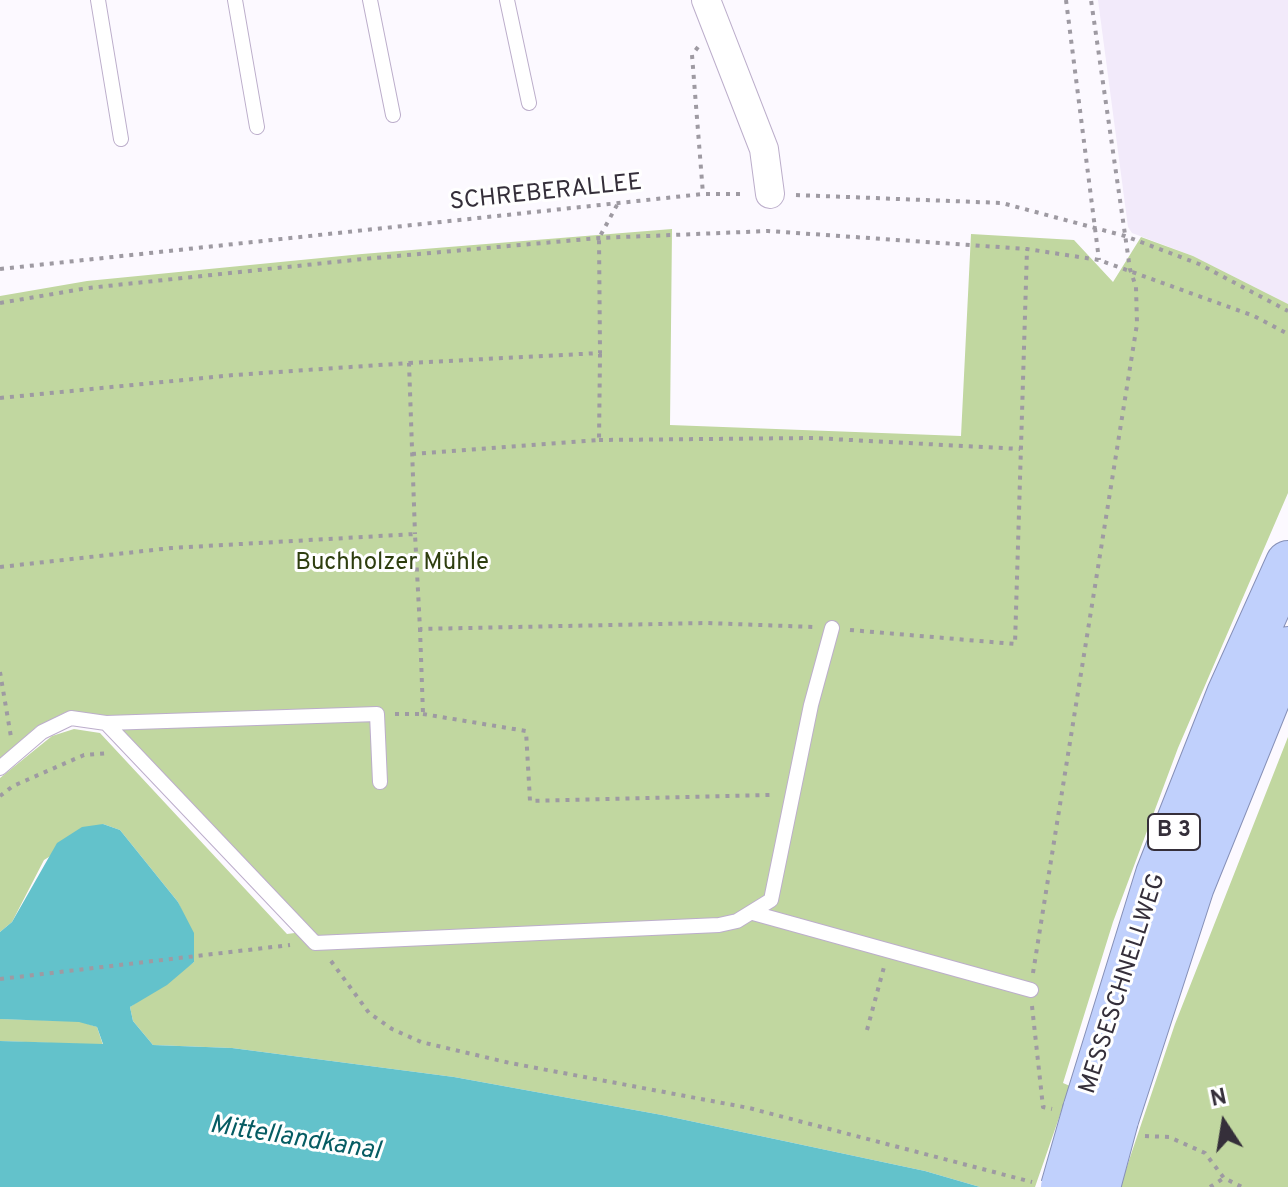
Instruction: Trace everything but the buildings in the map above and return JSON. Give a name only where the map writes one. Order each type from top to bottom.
[{"type":"highway","name":"MESSESCHNELLWEG","points":[[1098,1187],[1099,1119],[1158,874],[1229,694],[1288,563]]},
{"type":"highway","name":"MESSESCHNELLWEG","points":[[1050,1185],[1099,1119],[1288,649]]},
{"type":"street","points":[[712,12],[764,149],[770,194]]},
{"type":"lane","points":[[98,0],[121,139]]},
{"type":"lane","points":[[235,0],[257,127]]},
{"type":"lane","points":[[370,0],[393,115]]},
{"type":"lane","points":[[507,0],[529,103]]},
{"type":"lane","points":[[106,723],[315,943],[719,925],[753,913],[771,900],[811,705],[832,628]]},
{"type":"lane","points":[[0,768],[42,732],[71,718],[106,723],[377,714],[380,782]]},
{"type":"lane","points":[[753,913],[888,953],[1031,990]]},
{"type":"path","points":[[1066,0],[1099,260]]},
{"type":"path","points":[[1091,0],[1130,269],[1136,287],[1137,324],[1031,990],[1043,1107],[1169,1137],[1205,1153],[1224,1178],[1242,1187]]},
{"type":"path","points":[[703,194],[692,55],[712,12]]},
{"type":"path","name":"SCHREBERALLEE","points":[[0,269],[703,194],[770,194],[1002,203],[1125,236],[1199,264],[1288,311]]},
{"type":"path","points":[[599,440],[599,238],[617,205]]},
{"type":"path","points":[[0,303],[164,280],[599,238],[768,231],[1027,249],[1099,260],[1254,316],[1288,334]]},
{"type":"path","points":[[420,629],[706,623],[832,628],[1015,644],[1027,249]]},
{"type":"path","points":[[0,398],[219,376],[600,353]]},
{"type":"path","points":[[409,363],[423,714]]},
{"type":"path","points":[[412,454],[599,440],[813,438],[1021,449]]},
{"type":"path","points":[[0,567],[171,548],[415,534]]},
{"type":"path","points":[[0,672],[15,754]]},
{"type":"path","points":[[377,714],[423,714],[526,731],[530,801],[770,795]]},
{"type":"path","points":[[0,796],[13,786],[84,755],[133,751]]},
{"type":"path","points":[[0,979],[315,943],[369,1013],[392,1029],[421,1042],[510,1063],[749,1108],[1050,1185]]},
{"type":"path","points":[[867,1030],[888,953]]},
{"type":"path","points":[[1210,1187],[1224,1178]]},
{"type":"shaded area","points":[[1098,0],[1288,0],[1288,304],[1193,256],[1132,233],[1128,227]]},
{"type":"green space","name":"Buchholzer Mühle","points":[[672,229],[670,425],[961,436],[971,234],[1074,240],[1113,282],[1141,237],[1193,256],[1288,304],[1288,493],[1178,748],[1113,922],[1063,1083],[1070,1086],[1035,1187],[980,1187],[925,1171],[662,1115],[454,1077],[232,1048],[153,1045],[133,1021],[130,1007],[194,962],[184,916],[178,902],[120,830],[103,824],[44,860],[12,922],[0,932],[0,778],[52,736],[74,729],[100,733],[287,934],[310,931],[108,716],[66,712],[36,727],[0,759],[0,296],[87,281],[362,254]]},
{"type":"green space","points":[[1288,737],[1288,1187],[1120,1187],[1175,1024]]},
{"type":"green space","points":[[0,1019],[79,1021],[97,1027],[103,1045],[0,1041]]},
{"type":"water","name":"Mittellandkanal","points":[[103,824],[120,830],[178,902],[194,933],[194,962],[167,985],[130,1007],[133,1021],[153,1045],[232,1048],[454,1077],[662,1115],[925,1171],[980,1187],[0,1187],[0,1041],[103,1044],[97,1027],[79,1022],[0,1019],[0,932],[12,922],[57,843],[82,827]]}]
